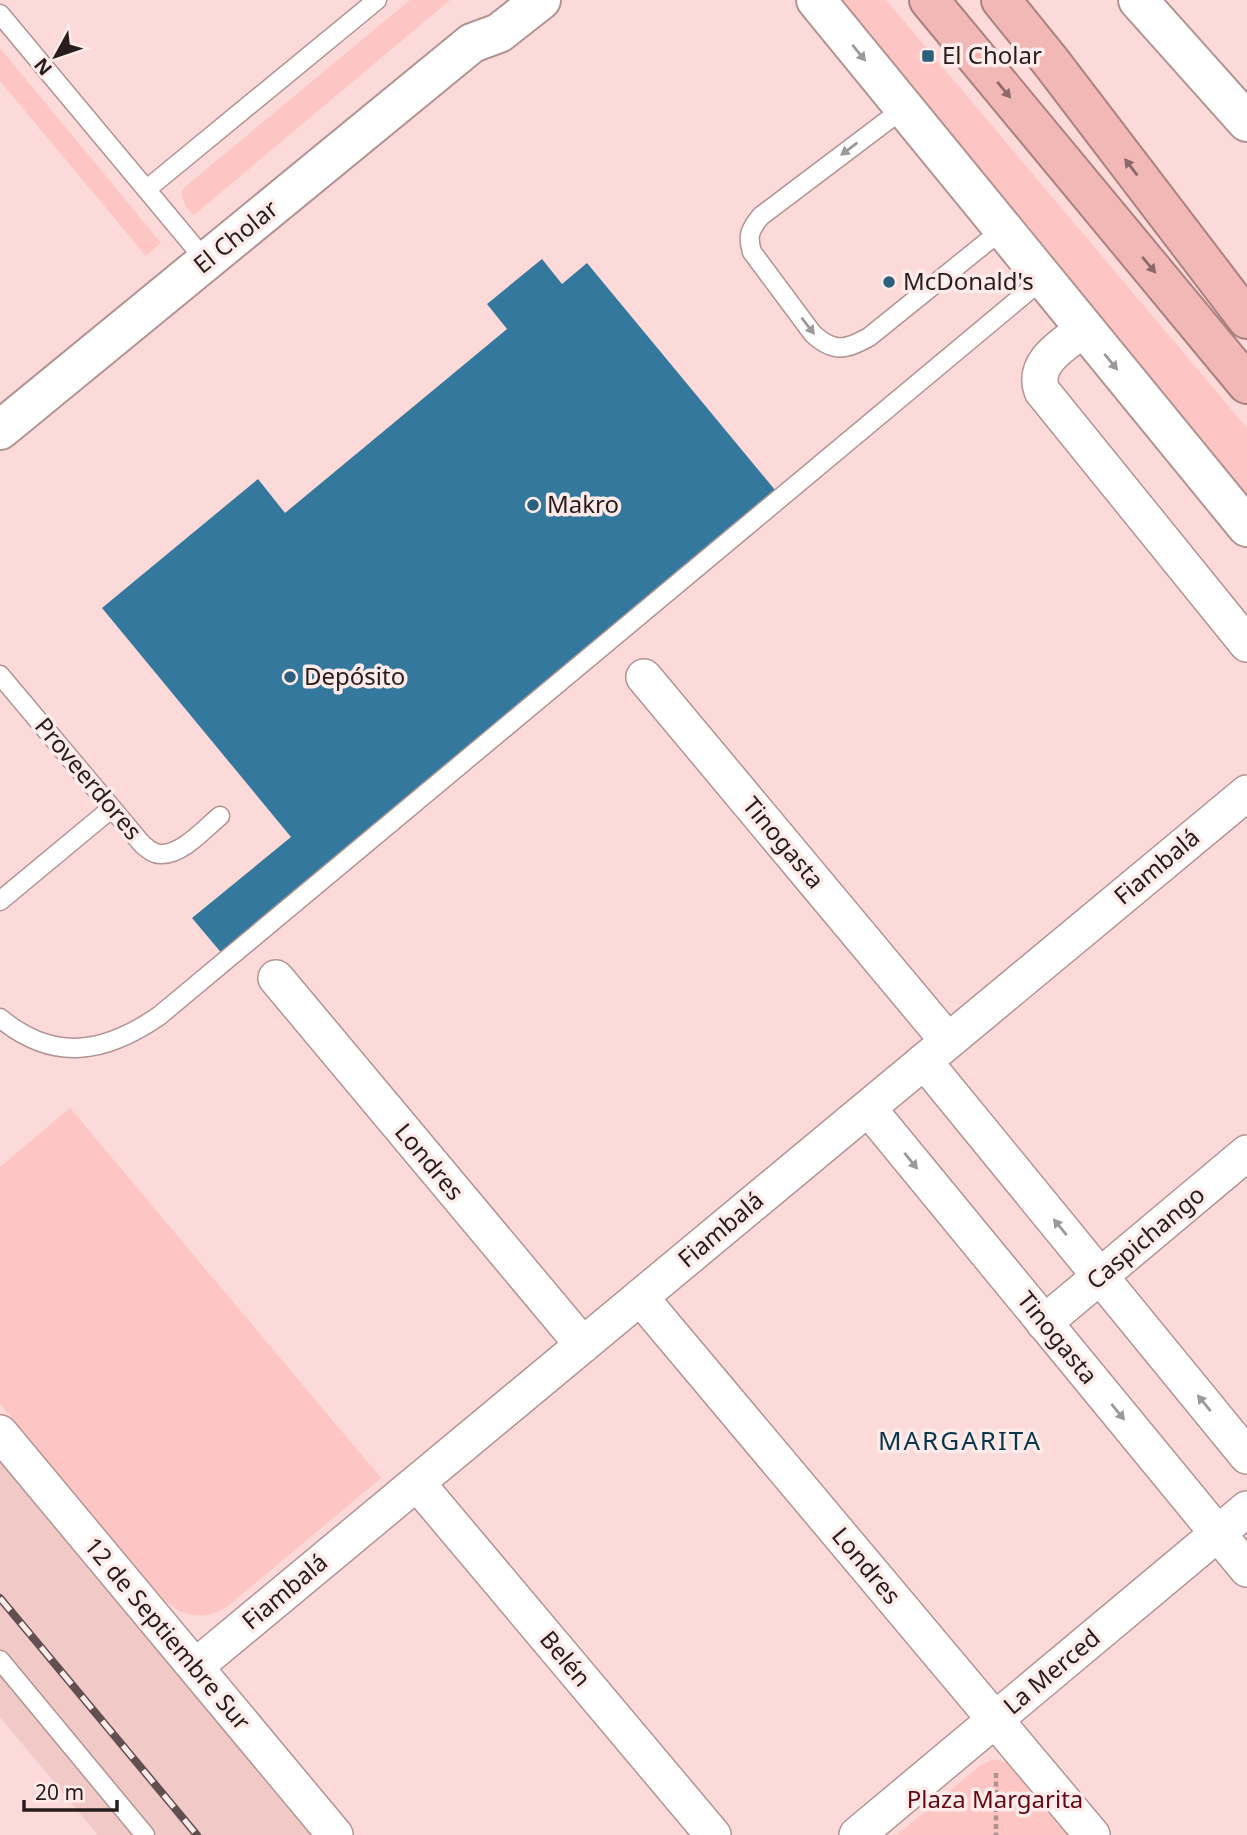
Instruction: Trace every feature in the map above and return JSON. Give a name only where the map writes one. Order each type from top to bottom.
[{"type":"highway","points":[[929,0],[1247,384]]},
{"type":"highway","points":[[1000,0],[1067,82],[1247,319]]},
{"type":"street","name":"El Cholar","points":[[472,43],[484,17],[501,0]]},
{"type":"street","name":"El Cholar","points":[[0,430],[472,43],[507,28],[541,0]]},
{"type":"street","points":[[816,0],[1247,527]]},
{"type":"street","points":[[1138,0],[1247,122]]},
{"type":"street","points":[[1084,328],[1046,361],[1040,375],[1042,391],[1247,645]]},
{"type":"street","name":"Tinogasta","points":[[644,677],[936,1051],[1100,1276],[1247,1456]]},
{"type":"street","name":"Fiambalá","points":[[195,1667],[1247,793]]},
{"type":"street","name":"Londres","points":[[276,978],[583,1345]]},
{"type":"street","name":"Tinogasta","points":[[868,1108],[1247,1569]]},
{"type":"street","name":"Caspichango","points":[[1044,1322],[1247,1153]]},
{"type":"street","name":"Londres","points":[[640,1297],[1092,1835]]},
{"type":"street","name":"12 de Septiembre Sur","points":[[0,1433],[335,1835]]},
{"type":"street","name":"Belén","points":[[416,1483],[713,1835]]},
{"type":"street","name":"La Merced","points":[[857,1835],[1247,1509]]},
{"type":"lane","points":[[146,189],[377,0]]},
{"type":"lane","points":[[0,14],[206,261]]},
{"type":"lane","points":[[904,108],[761,216],[748,238],[752,252],[813,334],[835,348],[852,346],[869,337],[1003,229]]},
{"type":"lane","points":[[0,1018],[16,1032],[61,1048],[87,1048],[112,1042],[151,1021],[1044,278]]},
{"type":"lane","name":"Proveerdores","points":[[0,675],[151,852],[162,855],[174,851],[220,816]]},
{"type":"lane","points":[[0,901],[112,808]]},
{"type":"lane","points":[[0,1660],[145,1835]]},
{"type":"path","points":[[985,1771],[1003,1773]]},
{"type":"path","points":[[996,1772],[996,1835]]},
{"type":"shaded area","points":[[0,1457],[315,1835],[98,1835],[0,1717]]},
{"type":"green space","points":[[410,0],[450,0],[194,215],[186,207],[181,193],[186,186]]},
{"type":"green space","points":[[840,0],[886,0],[1247,428],[1247,500]]},
{"type":"green space","points":[[0,48],[161,243],[146,256],[0,81]]},
{"type":"green space","points":[[70,1108],[381,1478],[228,1606],[211,1614],[187,1614],[164,1600],[0,1404],[0,1167]]},
{"type":"green space","name":"Plaza Margarita","points":[[992,1760],[1011,1765],[1070,1835],[897,1835],[981,1765]]},
{"type":"building","name":"Makro","points":[[542,259],[562,284],[587,263],[780,496],[224,956],[192,918],[291,837],[102,608],[258,479],[285,513],[507,329],[487,304]]},
{"type":"railway","points":[[0,1598],[197,1835]]},
{"type":"place","name":"El Cholar","points":[[928,56]]},
{"type":"place","name":"McDonald's","points":[[889,282]]},
{"type":"place","name":"Makro","points":[[533,505]]},
{"type":"place","name":"Depósito","points":[[290,677]]},
{"type":"district","name":"MARGARITA","points":[[960,1441]]}]
